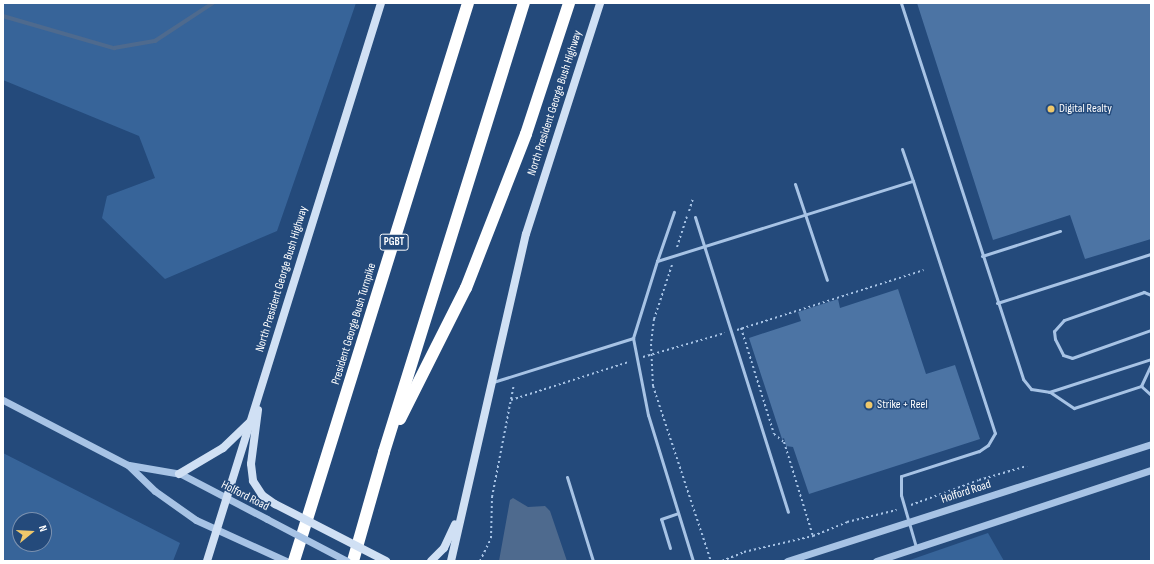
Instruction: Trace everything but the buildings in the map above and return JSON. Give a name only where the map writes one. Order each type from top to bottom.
[{"type":"highway","name":"President George Bush Turnpike","points":[[294,561],[468,3]]},
{"type":"highway","points":[[353,561],[384,452],[524,3]]},
{"type":"highway","points":[[384,452],[466,288],[526,134],[569,3]]},
{"type":"main road","name":"North President George Bush Highway","points":[[207,561],[227,501],[260,389],[381,3]]},
{"type":"main road","name":"North President George Bush Highway","points":[[450,561],[489,383],[526,234],[600,3]]},
{"type":"main road","points":[[260,389],[251,464],[253,481],[262,495],[275,504],[386,561]]},
{"type":"main road","points":[[179,474],[214,455],[251,421]]},
{"type":"main road","points":[[431,561],[444,548],[461,509]]},
{"type":"street","name":"Holford Road","points":[[3,400],[128,465],[156,491],[196,520],[259,547],[286,561]]},
{"type":"street","name":"Holford Road","points":[[787,561],[1151,444]]},
{"type":"street","name":"Holford Road","points":[[128,465],[179,474],[227,501],[267,519],[347,561]]},
{"type":"street","points":[[876,561],[1151,470]]},
{"type":"lane","points":[[901,3],[997,303],[1023,379],[1031,389],[1049,392],[1074,408],[1141,386],[1151,365]]},
{"type":"lane","points":[[902,148],[995,433],[988,445],[979,451],[901,476],[898,483],[908,523],[916,547]]},
{"type":"lane","points":[[657,261],[913,181]]},
{"type":"lane","points":[[795,184],[827,280]]},
{"type":"lane","points":[[674,212],[632,338],[648,415],[693,561]]},
{"type":"lane","points":[[695,217],[788,512]]},
{"type":"lane","points":[[982,256],[1060,231]]},
{"type":"lane","points":[[997,303],[1151,254]]},
{"type":"lane","points":[[1151,295],[1144,292],[1064,320],[1054,331],[1055,339],[1063,355],[1072,358],[1151,330]]},
{"type":"lane","points":[[489,383],[632,338]]},
{"type":"lane","points":[[1049,392],[1151,359]]},
{"type":"lane","points":[[1141,386],[1151,395]]},
{"type":"lane","points":[[567,477],[593,561]]},
{"type":"lane","points":[[670,548],[661,519],[678,513]]},
{"type":"path","points":[[677,247],[694,199]]},
{"type":"path","points":[[671,268],[654,319],[651,355],[653,386],[711,561]]},
{"type":"path","points":[[814,536],[784,442],[774,434],[740,329],[924,270]]},
{"type":"path","points":[[646,356],[724,334]]},
{"type":"path","points":[[511,400],[626,363]]},
{"type":"path","points":[[480,561],[491,538],[492,497],[514,387]]},
{"type":"path","points":[[913,504],[979,480],[1027,466]]},
{"type":"path","points":[[722,561],[744,552],[814,536],[846,522],[895,510]]},
{"type":"shaded area","points":[[3,3],[356,3],[277,231],[165,279],[102,218],[107,196],[155,178],[139,136],[3,80]]},
{"type":"shaded area","points":[[3,453],[180,543],[173,561],[3,561]]},
{"type":"shaded area","points":[[513,498],[528,507],[545,506],[550,511],[567,561],[499,561],[510,500]]},
{"type":"shaded area","points":[[988,533],[1004,561],[907,561]]},
{"type":"waterway","points":[[3,16],[114,48],[155,41],[213,3]]},
{"type":"place","name":"Digital Realty","points":[[1051,109]]},
{"type":"place","name":"Strike + Reel","points":[[869,405]]}]
